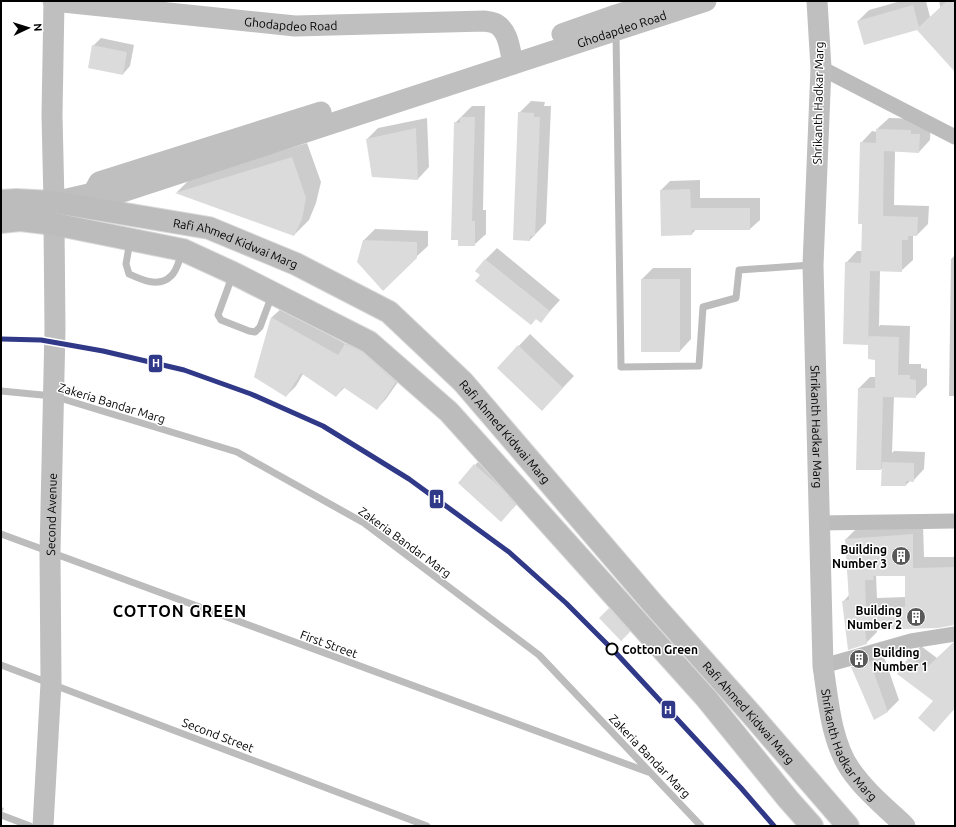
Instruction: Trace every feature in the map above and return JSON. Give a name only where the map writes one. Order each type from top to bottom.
[{"type":"main road","name":"Ghodapdeo Road","points":[[54,1],[295,26],[494,23],[502,28],[507,35],[512,58]]},
{"type":"main road","points":[[54,1],[52,115],[54,202]]},
{"type":"main road","name":"Ghodapdeo Road","points":[[512,58],[616,15],[660,1]]},
{"type":"main road","name":"Ghodapdeo Road","points":[[54,202],[92,193],[99,182],[512,58],[616,31],[706,1]]},
{"type":"main road","name":"Shrikanth Hadkar Marg","points":[[817,1],[821,68],[813,265],[823,666],[832,721],[838,742],[849,768],[859,781],[905,826]]},
{"type":"main road","name":"Rafi Ahmed Kidwai Marg","points":[[1,201],[16,200],[54,202],[208,228],[296,264],[389,312],[463,382],[649,599],[848,826]]},
{"type":"main road","name":"Rafi Ahmed Kidwai Marg","points":[[1,222],[20,220],[54,224],[183,250],[272,292],[369,342],[449,412],[706,698],[788,799],[812,826]]},
{"type":"main road","name":"Second Avenue","points":[[43,826],[51,683],[50,553],[55,328],[54,224]]},
{"type":"street","points":[[821,68],[955,137]]},
{"type":"street","name":"Second Avenue","points":[[54,202],[54,224]]},
{"type":"street","points":[[819,523],[955,521]]},
{"type":"street","points":[[823,666],[911,641],[955,634]]},
{"type":"lane","points":[[616,31],[621,367],[699,366],[704,307],[736,298],[740,270],[813,265]]},
{"type":"lane","points":[[131,240],[126,264],[129,274],[146,282],[161,282],[171,276],[177,267],[183,250]]},
{"type":"lane","points":[[233,273],[219,312],[218,317],[221,320],[249,331],[256,332],[260,327],[272,292]]},
{"type":"lane","name":"Zakeria Bandar Marg","points":[[1,391],[53,396],[237,452],[364,523],[539,655],[697,824]]},
{"type":"lane","name":"First Street","points":[[1,534],[650,773]]},
{"type":"lane","name":"Second Street","points":[[1,665],[427,826]]},
{"type":"lane","points":[[1,815],[30,826]]},
{"type":"building","points":[[947,1],[955,1],[955,72],[917,30],[864,45],[857,21],[913,5],[919,27]]},
{"type":"building","points":[[92,45],[127,52],[123,75],[88,68]]},
{"type":"building","points":[[518,112],[534,113],[534,117],[540,117],[535,236],[530,236],[530,241],[513,240]]},
{"type":"building","points":[[460,117],[475,117],[472,221],[475,221],[475,246],[458,246],[458,240],[451,240],[454,122],[460,123]]},
{"type":"building","points":[[416,128],[418,180],[372,177],[366,139]]},
{"type":"building","points":[[876,129],[911,130],[911,134],[920,134],[919,153],[884,151],[883,216],[918,217],[917,236],[908,236],[908,240],[902,240],[902,272],[870,271],[868,345],[843,344],[845,262],[861,263],[862,224],[858,224],[860,142],[876,143]]},
{"type":"building","points":[[292,157],[306,198],[302,219],[294,236],[175,193]]},
{"type":"building","points":[[690,189],[691,208],[750,208],[750,230],[692,230],[692,235],[661,236],[660,190]]},
{"type":"building","points":[[363,240],[417,242],[417,258],[383,291],[357,262]]},
{"type":"building","points":[[485,259],[550,311],[541,323],[536,319],[531,325],[475,281],[480,275],[475,271]]},
{"type":"building","points":[[641,279],[680,279],[680,352],[641,352]]},
{"type":"building","points":[[271,317],[338,355],[345,344],[362,352],[396,382],[377,410],[343,387],[336,397],[301,373],[286,397],[254,377]]},
{"type":"building","points":[[868,336],[899,337],[898,375],[910,375],[910,379],[916,380],[916,398],[883,397],[881,470],[856,470],[858,388],[875,388],[875,360],[868,359]]},
{"type":"building","points":[[518,345],[563,388],[542,411],[497,368]]},
{"type":"building","points":[[882,462],[914,463],[914,482],[906,481],[906,486],[881,486]]},
{"type":"building","points":[[474,464],[501,488],[516,505],[501,522],[458,483]]},
{"type":"building","points":[[913,534],[913,568],[955,567],[955,625],[938,628],[865,630],[867,644],[848,650],[842,601],[849,600],[845,539]],"holes":[[[873,576],[905,576],[905,607],[866,608],[865,580],[874,580]]]},
{"type":"building","points":[[609,608],[630,632],[621,641],[599,618]]},
{"type":"building","points":[[955,643],[955,708],[934,732],[918,718],[933,701],[897,674],[909,657],[925,669],[952,644]]},
{"type":"building","points":[[870,662],[888,712],[874,720],[851,667]]},
{"type":"transit line","name":"H","points":[[1,339],[41,340],[103,351],[184,370],[251,394],[323,426],[409,479],[509,552],[566,603],[616,653],[741,788],[774,826]]},
{"type":"place","name":"Building Number 3","points":[[901,556]]},
{"type":"place","name":"Building Number 2","points":[[916,617]]},
{"type":"place","name":"Cotton Green","points":[[612,649]]},
{"type":"place","name":"Building Number 1","points":[[859,659]]},
{"type":"district","name":"COTTON GREEN","points":[[180,611]]}]
